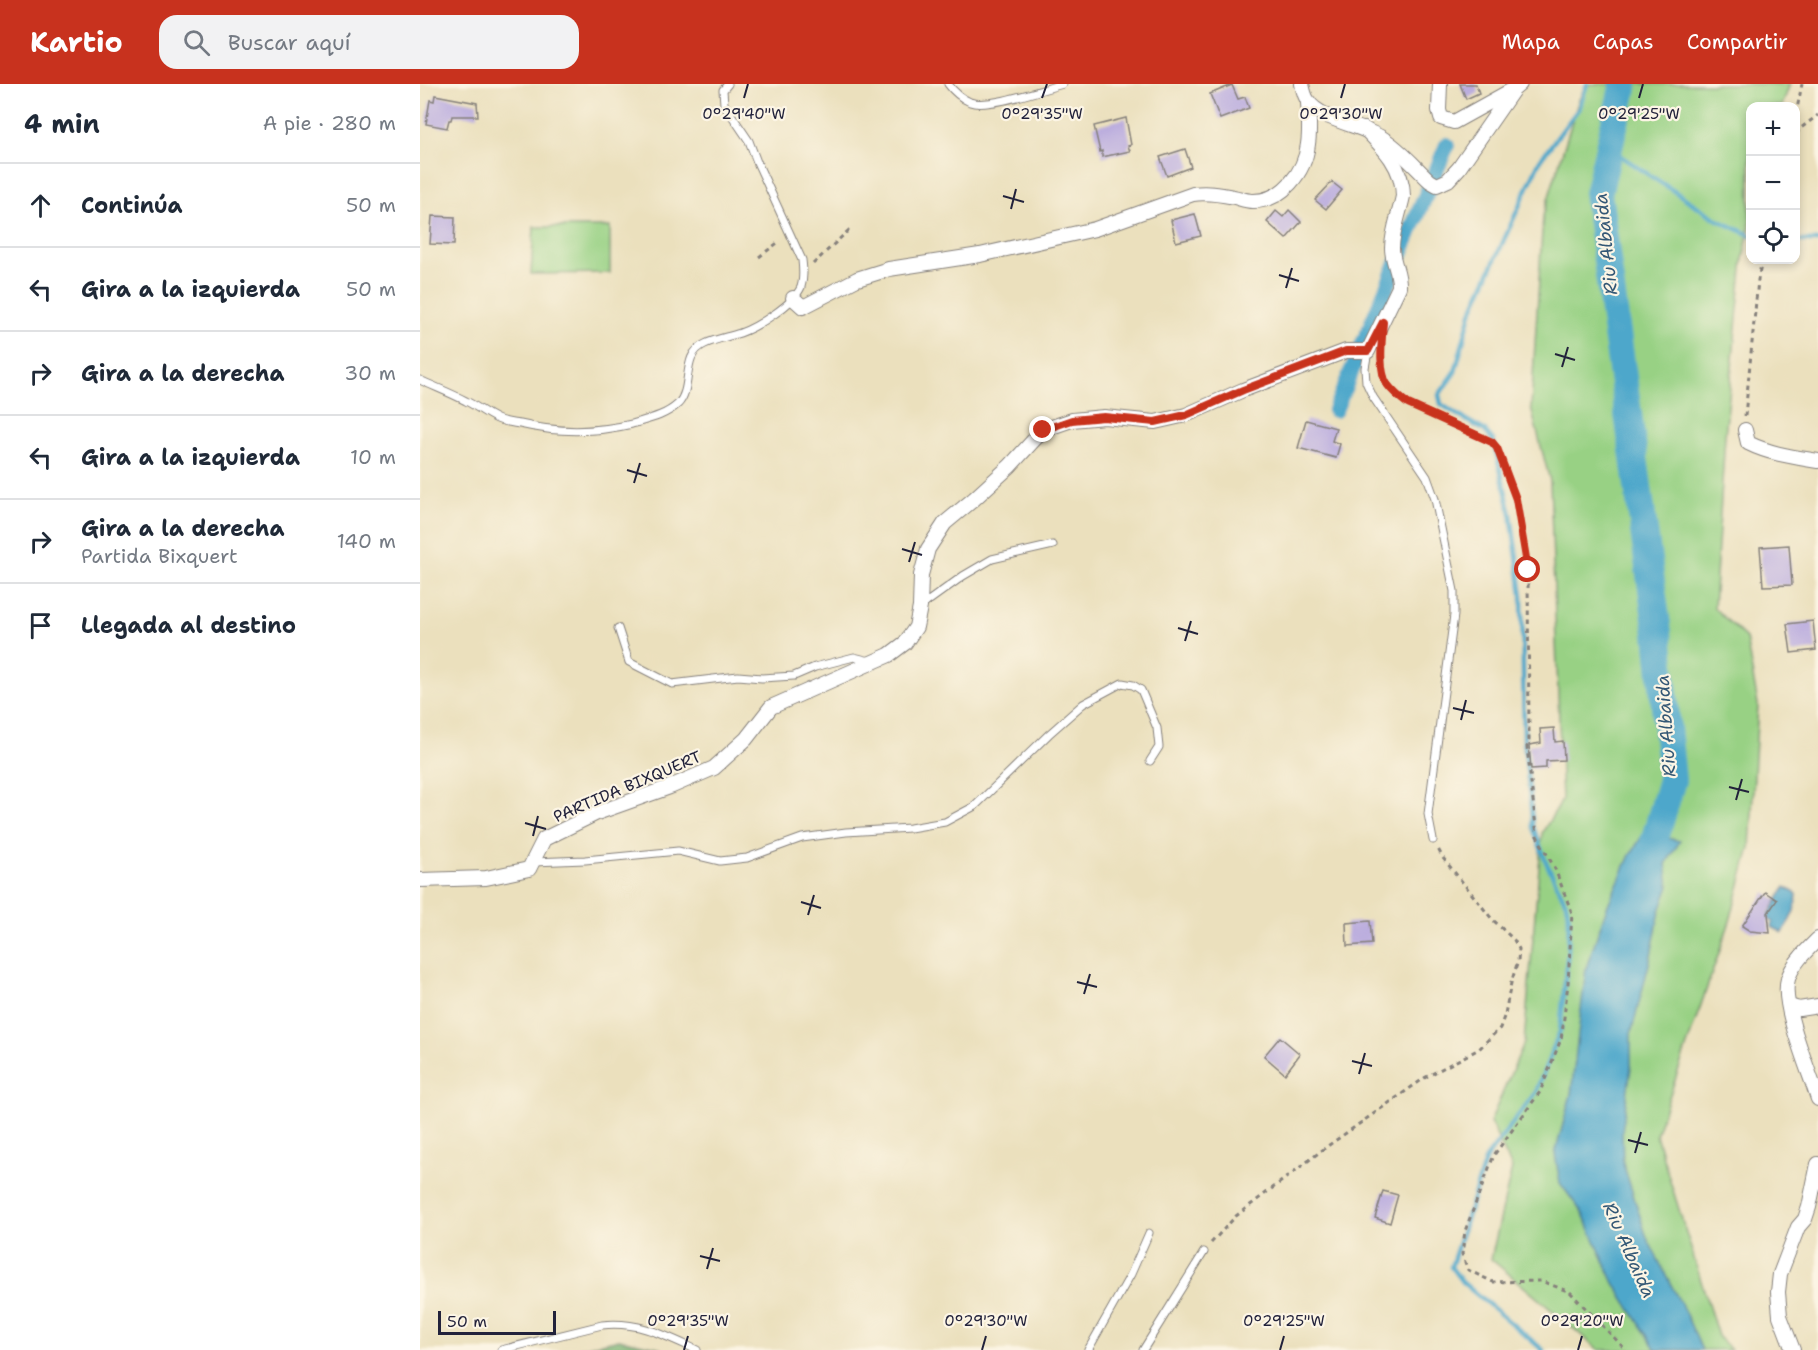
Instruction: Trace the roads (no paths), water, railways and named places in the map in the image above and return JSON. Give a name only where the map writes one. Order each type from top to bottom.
[{"type":"street","points":[[797,293],[803,306],[857,279],[890,269],[980,255],[1095,229],[1192,194],[1206,192],[1250,201],[1274,197],[1290,184],[1306,156],[1309,144],[1308,103],[1302,84]]},
{"type":"street","points":[[1440,84],[1441,117],[1454,122],[1516,87]]},
{"type":"street","points":[[1308,103],[1323,114],[1365,129],[1393,146],[1437,185],[1448,180],[1459,168],[1516,87]]},
{"type":"street","points":[[1365,129],[1387,151],[1402,178],[1403,187],[1392,245],[1399,287],[1368,351]]},
{"type":"street","name":"PARTIDA BIXQUERT","points":[[533,862],[544,838],[597,813],[670,787],[714,768],[746,739],[771,707],[876,662],[905,643],[916,627],[920,607],[921,575],[928,549],[945,523],[974,500],[1043,430],[1072,420],[1104,417],[1155,422],[1186,415],[1243,390],[1346,351],[1368,351]]},
{"type":"street","points":[[1745,430],[1748,443],[1755,447],[1772,453],[1818,461]]},
{"type":"street","points":[[420,880],[486,878],[529,869],[533,862]]},
{"type":"street","points":[[1818,939],[1791,972],[1786,988],[1795,1032],[1818,1100]]},
{"type":"street","points":[[1789,1006],[1799,1009],[1818,1006]]},
{"type":"street","points":[[1793,1350],[1780,1316],[1778,1292],[1780,1274],[1798,1227],[1809,1207],[1818,1164]]},
{"type":"lane","points":[[420,380],[499,419],[544,430],[586,432],[620,427],[655,418],[669,411],[680,401],[693,354],[701,346],[742,332],[767,318],[797,293],[804,272],[802,260],[748,141],[724,104],[723,90],[728,84]]},
{"type":"lane","points":[[948,84],[955,93],[972,103],[1002,102],[1063,84]]},
{"type":"lane","points":[[1368,351],[1365,368],[1366,382],[1427,477],[1435,500],[1454,591],[1454,615],[1428,814],[1433,840]]},
{"type":"lane","points":[[920,607],[963,576],[992,560],[1053,545]]},
{"type":"lane","points":[[618,628],[630,662],[672,684],[738,676],[762,678],[794,676],[815,667],[854,657],[876,662]]},
{"type":"lane","points":[[533,862],[585,860],[678,851],[720,861],[747,858],[802,838],[846,832],[910,828],[945,822],[975,806],[1083,704],[1122,682],[1141,690],[1157,728],[1159,747],[1150,761]]},
{"type":"lane","points":[[1088,1350],[1131,1274],[1149,1233]]},
{"type":"lane","points":[[1143,1350],[1204,1252]]},
{"type":"lane","points":[[501,1350],[617,1323],[648,1329],[697,1350]]},
{"type":"water","points":[[1644,833],[1680,841],[1666,864],[1669,886],[1660,911],[1631,1034],[1631,1067],[1622,1131],[1623,1163],[1647,1238],[1702,1350],[1656,1350],[1614,1283],[1583,1214],[1560,1183],[1555,1154],[1571,1094],[1586,968],[1607,907],[1630,855]]},
{"type":"water","points":[[1785,887],[1797,894],[1797,900],[1791,919],[1783,933],[1772,927],[1773,922],[1767,918]]},
{"type":"waterway","points":[[1543,1350],[1462,1282],[1451,1267],[1486,1158],[1536,1092],[1560,1031],[1569,918],[1566,903],[1546,862],[1533,827],[1524,742],[1522,595],[1511,514],[1493,440],[1484,430],[1441,404],[1439,395],[1455,372],[1471,313],[1540,160],[1579,108],[1587,84]]},
{"type":"waterway","name":"Riu Albaida","points":[[1624,84],[1598,194],[1658,633],[1672,780],[1645,873]]},
{"type":"waterway","points":[[1335,410],[1447,145]]},
{"type":"waterway","points":[[1608,148],[1718,220],[1746,233]]},
{"type":"waterway","points":[[1800,241],[1818,241]]}]
